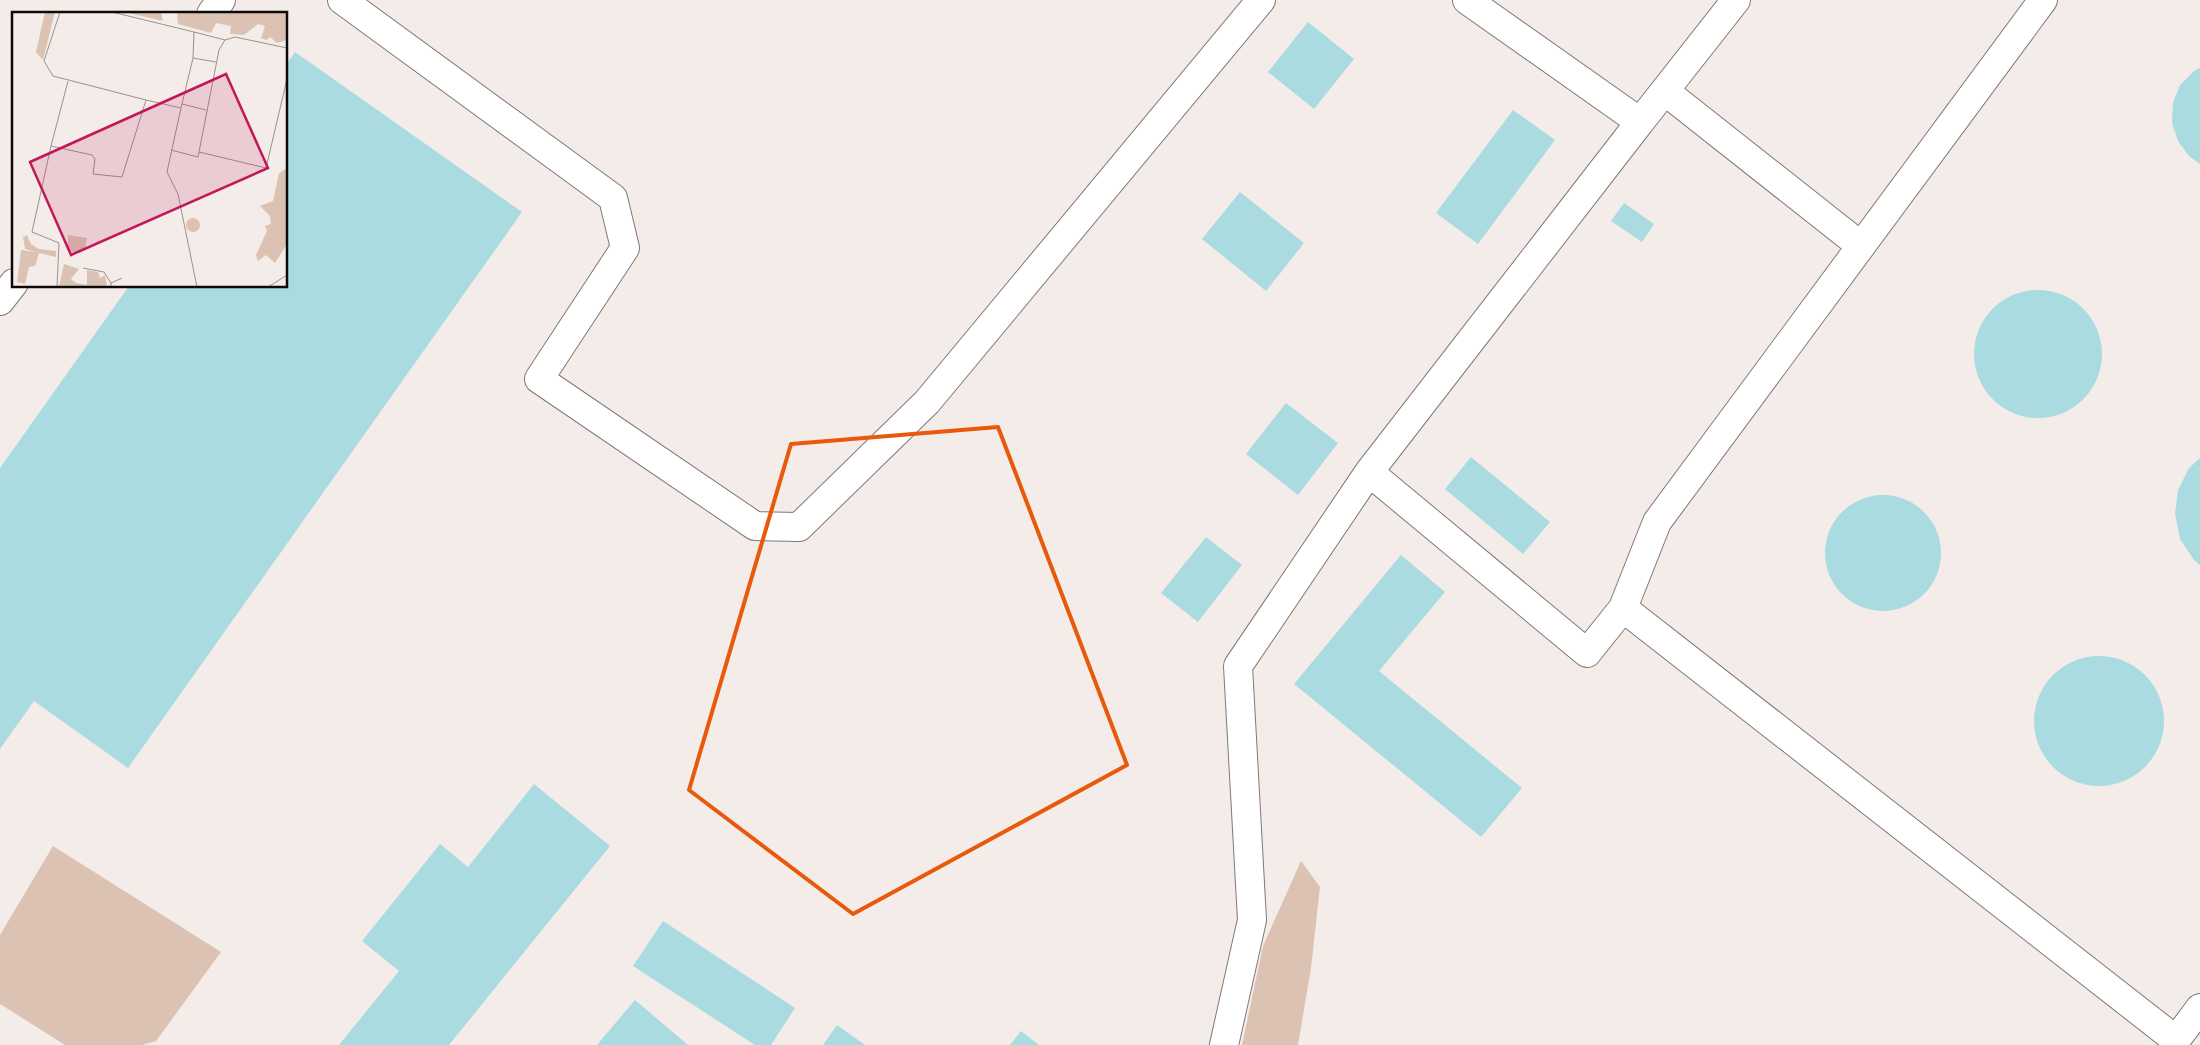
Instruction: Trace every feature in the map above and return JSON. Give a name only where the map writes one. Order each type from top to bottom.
[{"type":"lane","points":[[212,12],[221,0]]},
{"type":"lane","points":[[342,0],[613,198],[625,248],[539,379],[755,526],[799,527],[927,402],[1261,0]]},
{"type":"lane","points":[[1467,0],[1640,122]]},
{"type":"lane","points":[[1224,1045],[1252,920],[1238,666],[1369,472],[1736,0]]},
{"type":"lane","points":[[1369,472],[1587,653],[1623,608],[1657,522],[2042,0]]},
{"type":"lane","points":[[1666,92],[1861,246]]},
{"type":"lane","points":[[0,301],[12,285]]},
{"type":"lane","points":[[1623,608],[2176,1040],[2200,1008]]},
{"type":"highlighted area","points":[[998,427],[1127,765],[853,914],[689,790],[791,444]]},
{"type":"shaded area","points":[[53,846],[221,952],[156,1041],[142,1045],[65,1045],[0,1004],[0,935]]},
{"type":"shaded area","points":[[1301,861],[1320,887],[1311,968],[1298,1045],[1242,1045],[1263,946]]},
{"type":"building","points":[[1308,22],[1354,59],[1314,109],[1268,72]]},
{"type":"building","points":[[295,52],[522,212],[128,768],[34,701],[0,749],[0,468],[128,288],[288,288],[288,62]]},
{"type":"building","points":[[2200,68],[2200,164],[2189,156],[2178,141],[2172,123],[2173,103],[2180,85],[2194,71]]},
{"type":"building","points":[[1513,110],[1555,140],[1478,244],[1436,213]]},
{"type":"building","points":[[1240,192],[1304,243],[1266,291],[1202,239]]},
{"type":"building","points":[[1624,203],[1654,224],[1642,242],[1611,221]]},
{"type":"building","points":[[2038,290],[2062,295],[2083,309],[2097,330],[2102,354],[2097,378],[2083,399],[2062,413],[2038,418],[2014,413],[1993,399],[1979,378],[1974,354],[1979,330],[1993,309],[2014,295]]},
{"type":"building","points":[[1286,403],[1338,443],[1298,495],[1246,454]]},
{"type":"building","points":[[1471,457],[1550,522],[1523,554],[1445,489]]},
{"type":"building","points":[[2200,458],[2200,565],[2194,560],[2180,539],[2175,514],[2178,490],[2189,468]]},
{"type":"building","points":[[1883,495],[1905,499],[1924,512],[1937,531],[1941,553],[1937,575],[1924,594],[1905,607],[1883,611],[1861,607],[1842,594],[1829,575],[1825,553],[1829,531],[1842,512],[1861,499]]},
{"type":"building","points":[[1206,537],[1242,565],[1198,622],[1161,593]]},
{"type":"building","points":[[1401,555],[1445,592],[1379,671],[1522,788],[1481,837],[1294,684]]},
{"type":"building","points":[[2099,656],[2124,661],[2145,675],[2159,696],[2164,721],[2159,746],[2145,767],[2124,781],[2099,786],[2074,781],[2053,767],[2039,746],[2034,721],[2039,696],[2053,675],[2074,661]]},
{"type":"building","points":[[534,784],[610,846],[449,1045],[339,1045],[399,971],[362,941],[440,844],[468,867]]},
{"type":"building","points":[[663,921],[795,1008],[771,1045],[755,1045],[633,966]]},
{"type":"building","points":[[635,1000],[688,1045],[597,1045]]},
{"type":"building","points":[[837,1025],[865,1045],[823,1045]]},
{"type":"building","points":[[1021,1031],[1039,1045],[1010,1045]]}]
